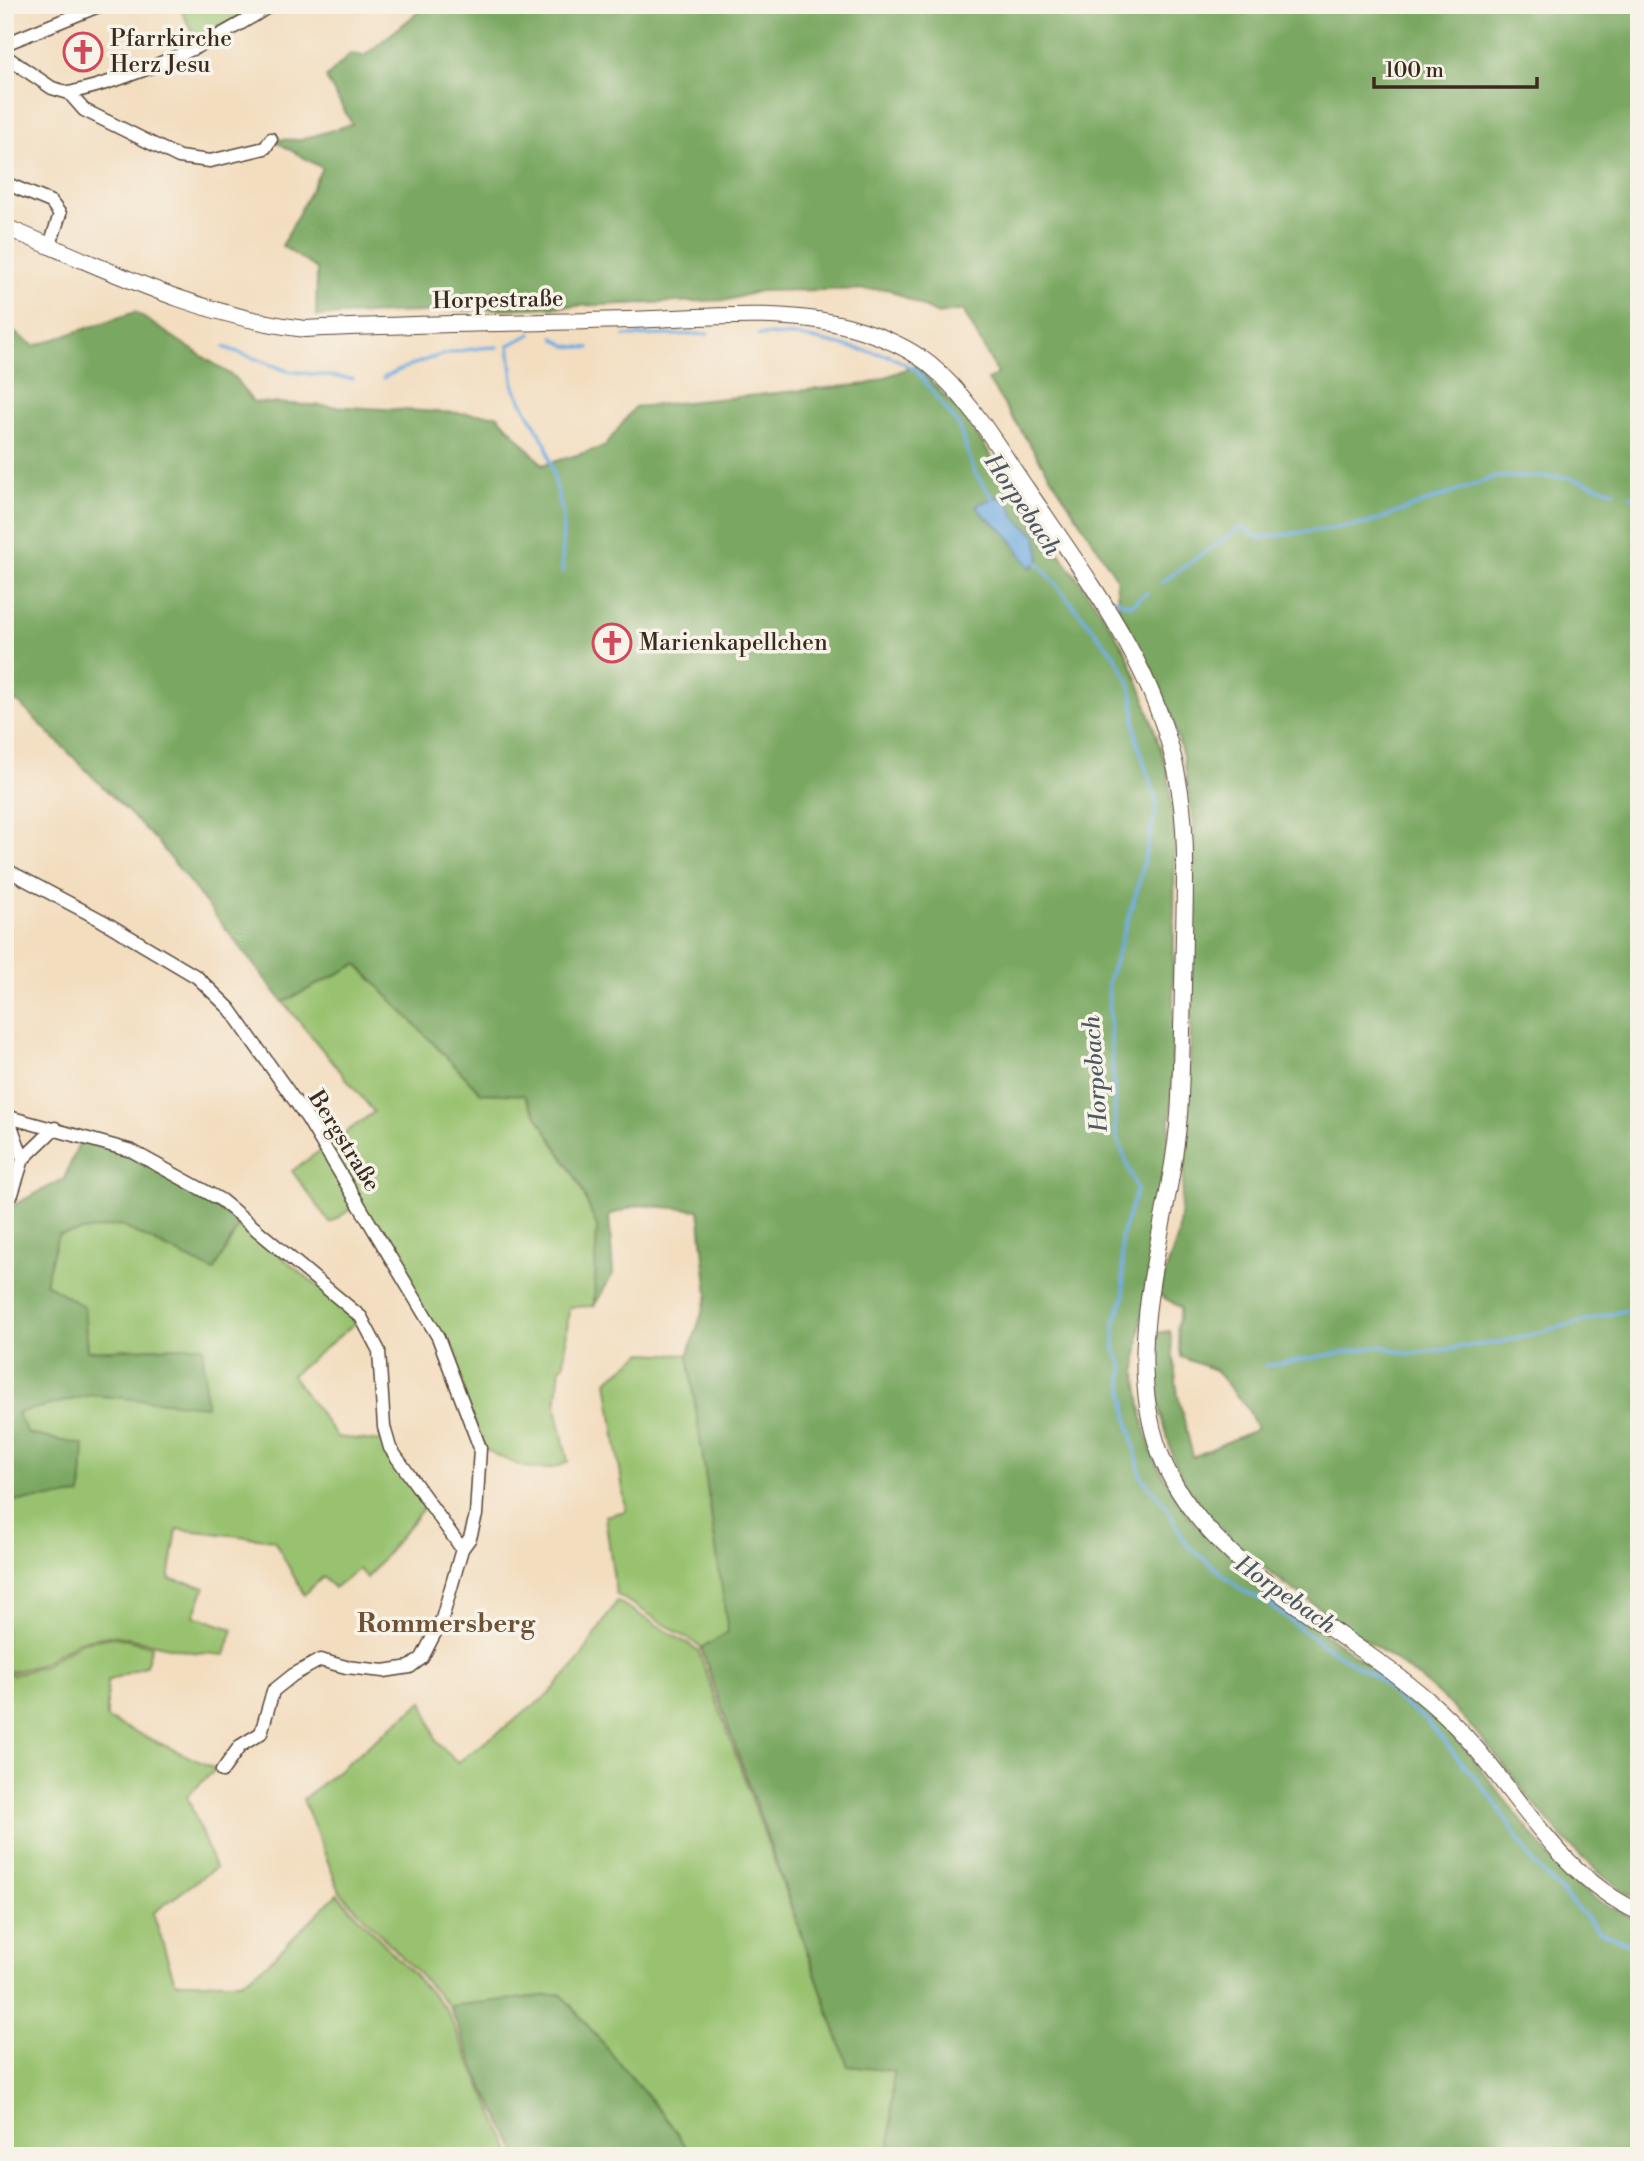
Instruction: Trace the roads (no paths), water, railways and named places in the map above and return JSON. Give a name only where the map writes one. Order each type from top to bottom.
[{"type":"street","points":[[5,47],[10,42],[101,5]]},
{"type":"street","points":[[5,56],[52,88],[69,93],[98,87],[201,45],[271,5]]},
{"type":"street","points":[[69,93],[83,110],[179,157],[209,161],[235,156],[265,148],[271,139]]},
{"type":"street","points":[[5,183],[51,202],[60,214],[50,245]]},
{"type":"street","name":"Horpestraße","points":[[5,227],[219,313],[264,324],[305,329],[730,317],[821,320],[883,337],[909,351],[947,382],[977,417],[1123,635],[1160,712],[1176,769],[1185,841],[1180,1108],[1176,1159],[1144,1340],[1146,1396],[1154,1434],[1167,1468],[1185,1500],[1226,1547],[1272,1585],[1428,1700],[1479,1751],[1563,1858],[1585,1879],[1618,1902],[1639,1912]]},
{"type":"street","name":"Bergstraße","points":[[5,869],[89,913],[197,976],[230,1009],[307,1118],[438,1337],[480,1448],[476,1515],[470,1538],[462,1549]]},
{"type":"street","points":[[6,1116],[132,1151],[221,1200],[315,1275],[361,1317],[379,1351],[384,1427],[390,1448],[462,1549],[442,1619],[422,1658],[410,1667],[384,1671],[346,1667],[320,1660],[293,1675],[273,1691],[261,1733],[240,1746],[222,1771]]},
{"type":"street","points":[[6,1116],[23,1159]]},
{"type":"street","points":[[5,1199],[12,1194],[23,1159],[55,1128]]},
{"type":"water","points":[[996,497],[1008,498],[1016,519],[1037,536],[1040,559],[1031,568],[1008,536],[976,505]]},
{"type":"waterway","points":[[531,334],[509,345],[514,388],[546,444],[563,516],[562,572]]},
{"type":"waterway","name":"Horpebach","points":[[625,336],[708,334]]},
{"type":"waterway","name":"Horpebach","points":[[758,335],[799,336],[890,356],[916,370],[958,425],[975,473],[994,500]]},
{"type":"waterway","name":"Horpebach","points":[[554,338],[567,346],[589,348]]},
{"type":"waterway","name":"Horpebach","points":[[224,347],[288,371],[353,379]]},
{"type":"waterway","name":"Horpebach","points":[[383,378],[438,356],[497,347]]},
{"type":"waterway","points":[[1161,583],[1241,527],[1259,538],[1366,524],[1495,477],[1567,477],[1614,491]]},
{"type":"waterway","points":[[1630,496],[1639,498]]},
{"type":"waterway","name":"Horpebach","points":[[1034,558],[1115,656],[1128,679],[1133,695],[1136,737],[1157,804],[1138,887],[1108,982],[1116,1135],[1137,1190],[1121,1237],[1124,1297],[1115,1320],[1115,1350],[1124,1367],[1122,1376],[1127,1415],[1141,1477],[1165,1504],[1186,1544],[1243,1591],[1268,1603],[1320,1643],[1379,1679],[1399,1701],[1425,1719],[1492,1798],[1533,1862],[1599,1931],[1639,1949]]},
{"type":"waterway","points":[[1112,599],[1131,605],[1147,593]]},
{"type":"waterway","points":[[1265,1366],[1381,1346],[1409,1354],[1501,1342],[1639,1307]]},
{"type":"place","name":"Pfarrkirche Herz Jesu","points":[[83,52]]},
{"type":"place","name":"Marienkapellchen","points":[[612,643]]},
{"type":"district","name":"Rommersberg","points":[[446,1624]]}]
